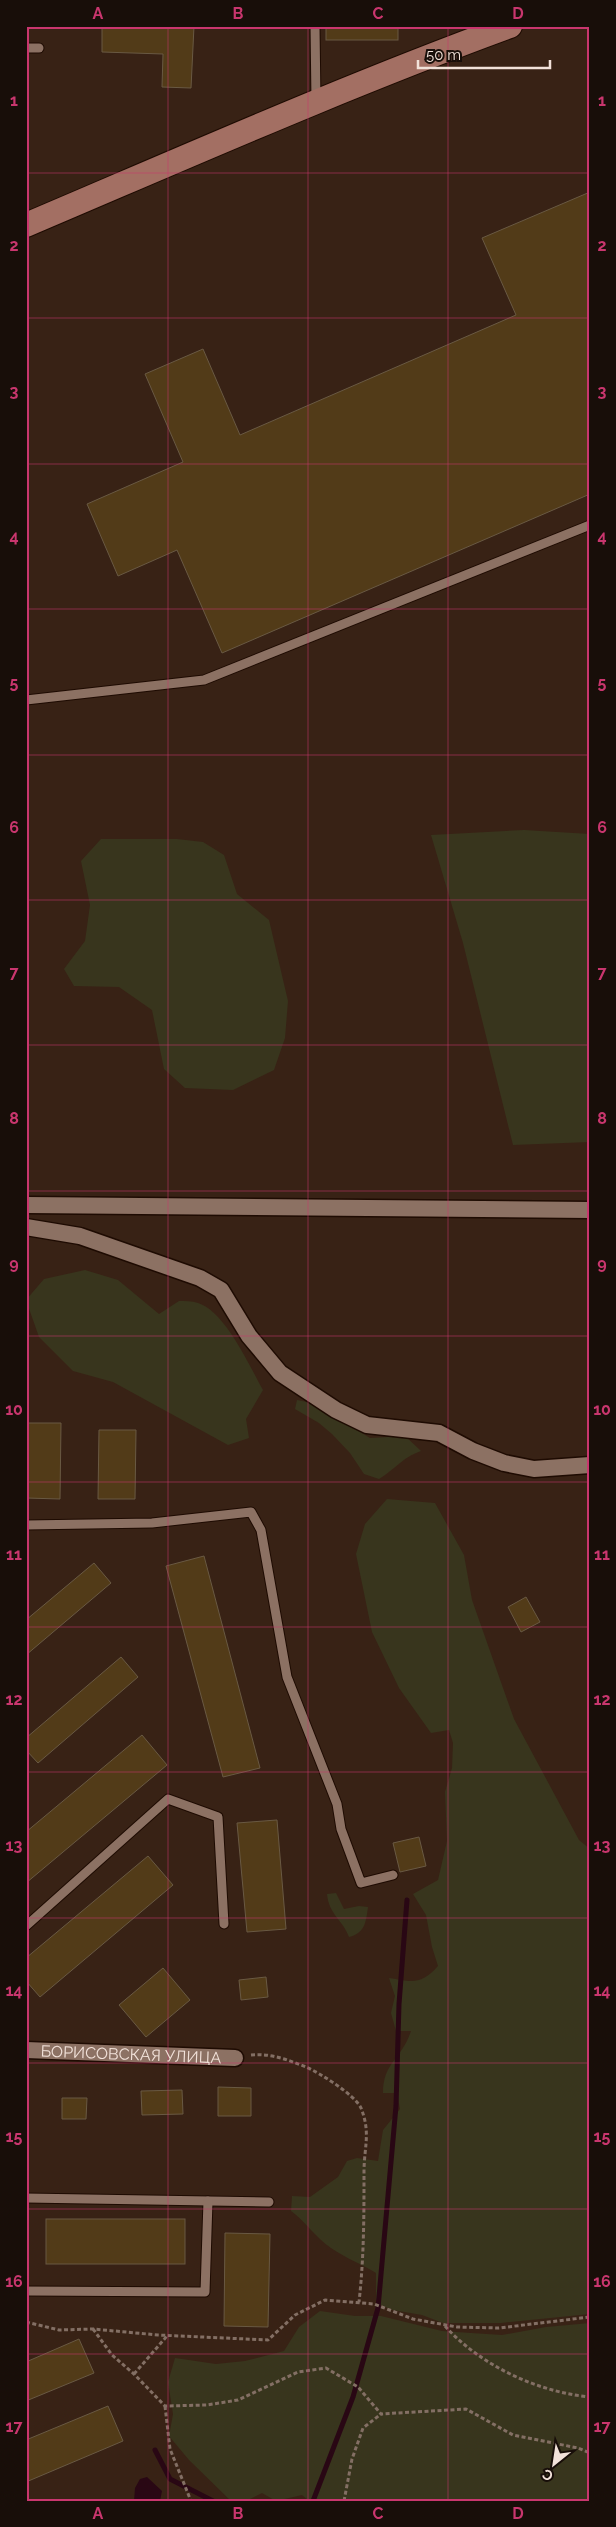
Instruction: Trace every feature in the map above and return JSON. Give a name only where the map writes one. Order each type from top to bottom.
[{"type":"main road","points":[[26,225],[420,59],[505,27]]},
{"type":"street","points":[[26,1205],[590,1210]]},
{"type":"street","points":[[26,1227],[80,1236],[200,1278],[221,1290],[249,1336],[280,1373],[336,1410],[367,1425],[439,1433],[473,1451],[504,1464],[534,1469],[590,1466]]},
{"type":"street","name":"БОРИСОВСКАЯ УЛИЦА","points":[[26,2050],[234,2058]]},
{"type":"lane","points":[[315,26],[316,102]]},
{"type":"lane","points":[[26,48],[39,48]]},
{"type":"lane","points":[[26,700],[204,680],[590,524]]},
{"type":"lane","points":[[26,1525],[152,1523],[251,1512],[261,1530],[287,1677],[337,1804],[341,1829],[360,1883],[393,1874]]},
{"type":"lane","points":[[26,1926],[168,1799],[218,1817],[224,1924]]},
{"type":"lane","points":[[26,2198],[269,2202]]},
{"type":"lane","points":[[26,2291],[205,2292],[208,2201]]},
{"type":"path","points":[[234,2058],[264,2054],[291,2061],[315,2071],[336,2085],[360,2106],[368,2131],[364,2170],[364,2235],[359,2302]]},
{"type":"path","points":[[26,2322],[59,2330],[93,2329],[167,2336],[268,2340],[295,2315],[325,2300],[359,2302],[445,2326],[499,2328],[590,2317]]},
{"type":"path","points":[[445,2326],[459,2342],[487,2362],[534,2383],[590,2397]]},
{"type":"path","points":[[93,2329],[112,2355],[134,2374],[165,2406],[170,2450],[185,2482],[191,2501]]},
{"type":"path","points":[[134,2374],[167,2336]]},
{"type":"path","points":[[165,2406],[207,2405],[238,2400],[298,2372],[326,2368],[358,2386],[381,2414]]},
{"type":"path","points":[[344,2501],[352,2459],[363,2428],[381,2414],[466,2409],[513,2435],[578,2448],[590,2453]]},
{"type":"shaded area","points":[[524,830],[590,834],[590,1142],[513,1145],[463,943],[431,835]]},
{"type":"shaded area","points":[[101,839],[177,839],[203,842],[224,855],[237,894],[269,920],[288,1001],[285,1038],[274,1070],[233,1090],[185,1088],[164,1069],[152,1010],[119,987],[74,986],[64,969],[85,941],[90,905],[81,861]]},
{"type":"shaded area","points":[[85,1270],[118,1280],[159,1314],[179,1301],[186,1301],[198,1303],[208,1308],[218,1317],[236,1341],[263,1390],[246,1419],[249,1438],[228,1445],[113,1382],[73,1371],[39,1337],[26,1300],[44,1279]]},
{"type":"shaded area","points":[[297,1400],[312,1403],[370,1438],[405,1436],[421,1451],[403,1460],[379,1479],[364,1474],[350,1453],[332,1434],[319,1423],[295,1409]]},
{"type":"shaded area","points":[[387,1499],[435,1503],[464,1555],[472,1600],[514,1719],[579,1840],[590,1849],[590,2314],[501,2323],[443,2323],[422,2315],[393,2310],[376,2303],[376,2273],[331,2248],[291,2211],[292,2196],[310,2197],[338,2177],[347,2161],[357,2158],[378,2161],[383,2130],[400,2109],[397,2093],[383,2093],[386,2074],[403,2048],[411,2031],[396,2031],[391,2013],[395,1996],[389,1978],[416,1981],[427,1976],[438,1966],[426,1915],[413,1894],[438,1880],[447,1841],[445,1792],[452,1768],[453,1743],[449,1730],[431,1733],[399,1688],[372,1632],[356,1554],[365,1524]]},
{"type":"shaded area","points":[[336,1893],[344,1909],[359,1906],[368,1907],[362,1930],[349,1937],[328,1901],[327,1894]]},
{"type":"shaded area","points":[[320,2311],[355,2316],[381,2316],[442,2331],[502,2335],[546,2327],[590,2323],[590,2501],[309,2501],[302,2495],[276,2501],[262,2493],[248,2500],[231,2501],[189,2460],[169,2436],[173,2414],[168,2382],[175,2358],[216,2364],[245,2361],[284,2351],[299,2327]]},
{"type":"shaded area","points":[[147,2477],[162,2491],[160,2501],[134,2501],[135,2488],[140,2479]]},
{"type":"building","points":[[102,26],[194,26],[191,88],[162,87],[163,54],[102,52]]},
{"type":"building","points":[[326,26],[398,26],[398,40],[326,40]]},
{"type":"building","points":[[590,192],[590,494],[222,653],[177,550],[118,576],[87,504],[183,462],[145,374],[203,349],[240,435],[516,315],[482,238]]},
{"type":"building","points":[[26,1423],[61,1423],[60,1499],[26,1498]]},
{"type":"building","points":[[99,1430],[136,1430],[135,1499],[98,1499]]},
{"type":"building","points":[[204,1556],[260,1768],[223,1777],[166,1566]]},
{"type":"building","points":[[94,1563],[111,1583],[26,1655],[26,1620]]},
{"type":"building","points":[[526,1597],[540,1622],[521,1632],[508,1607]]},
{"type":"building","points":[[121,1657],[138,1677],[38,1763],[26,1750],[26,1738]]},
{"type":"building","points":[[142,1735],[167,1765],[26,1883],[26,1832]]},
{"type":"building","points":[[277,1820],[286,1929],[247,1932],[237,1823]]},
{"type":"building","points":[[419,1837],[426,1866],[400,1872],[393,1843]]},
{"type":"building","points":[[148,1856],[173,1885],[40,1997],[26,1981],[26,1958]]},
{"type":"building","points":[[163,1968],[190,2000],[146,2037],[119,2005]]},
{"type":"building","points":[[266,1977],[268,1997],[241,2000],[239,1980]]},
{"type":"building","points":[[218,2087],[251,2088],[251,2116],[218,2116]]},
{"type":"building","points":[[182,2090],[183,2114],[142,2115],[141,2091]]},
{"type":"building","points":[[62,2098],[87,2098],[86,2119],[62,2119]]},
{"type":"building","points":[[46,2219],[185,2219],[185,2264],[46,2264]]},
{"type":"building","points":[[225,2233],[270,2234],[268,2327],[224,2326]]},
{"type":"building","points":[[79,2339],[94,2373],[26,2401],[26,2362]]},
{"type":"building","points":[[108,2406],[123,2441],[26,2482],[26,2440]]},
{"type":"waterway","points":[[313,2501],[353,2397],[378,2308],[396,2106],[399,2004],[407,1900]]},
{"type":"waterway","points":[[155,2450],[170,2479],[213,2501]]}]
